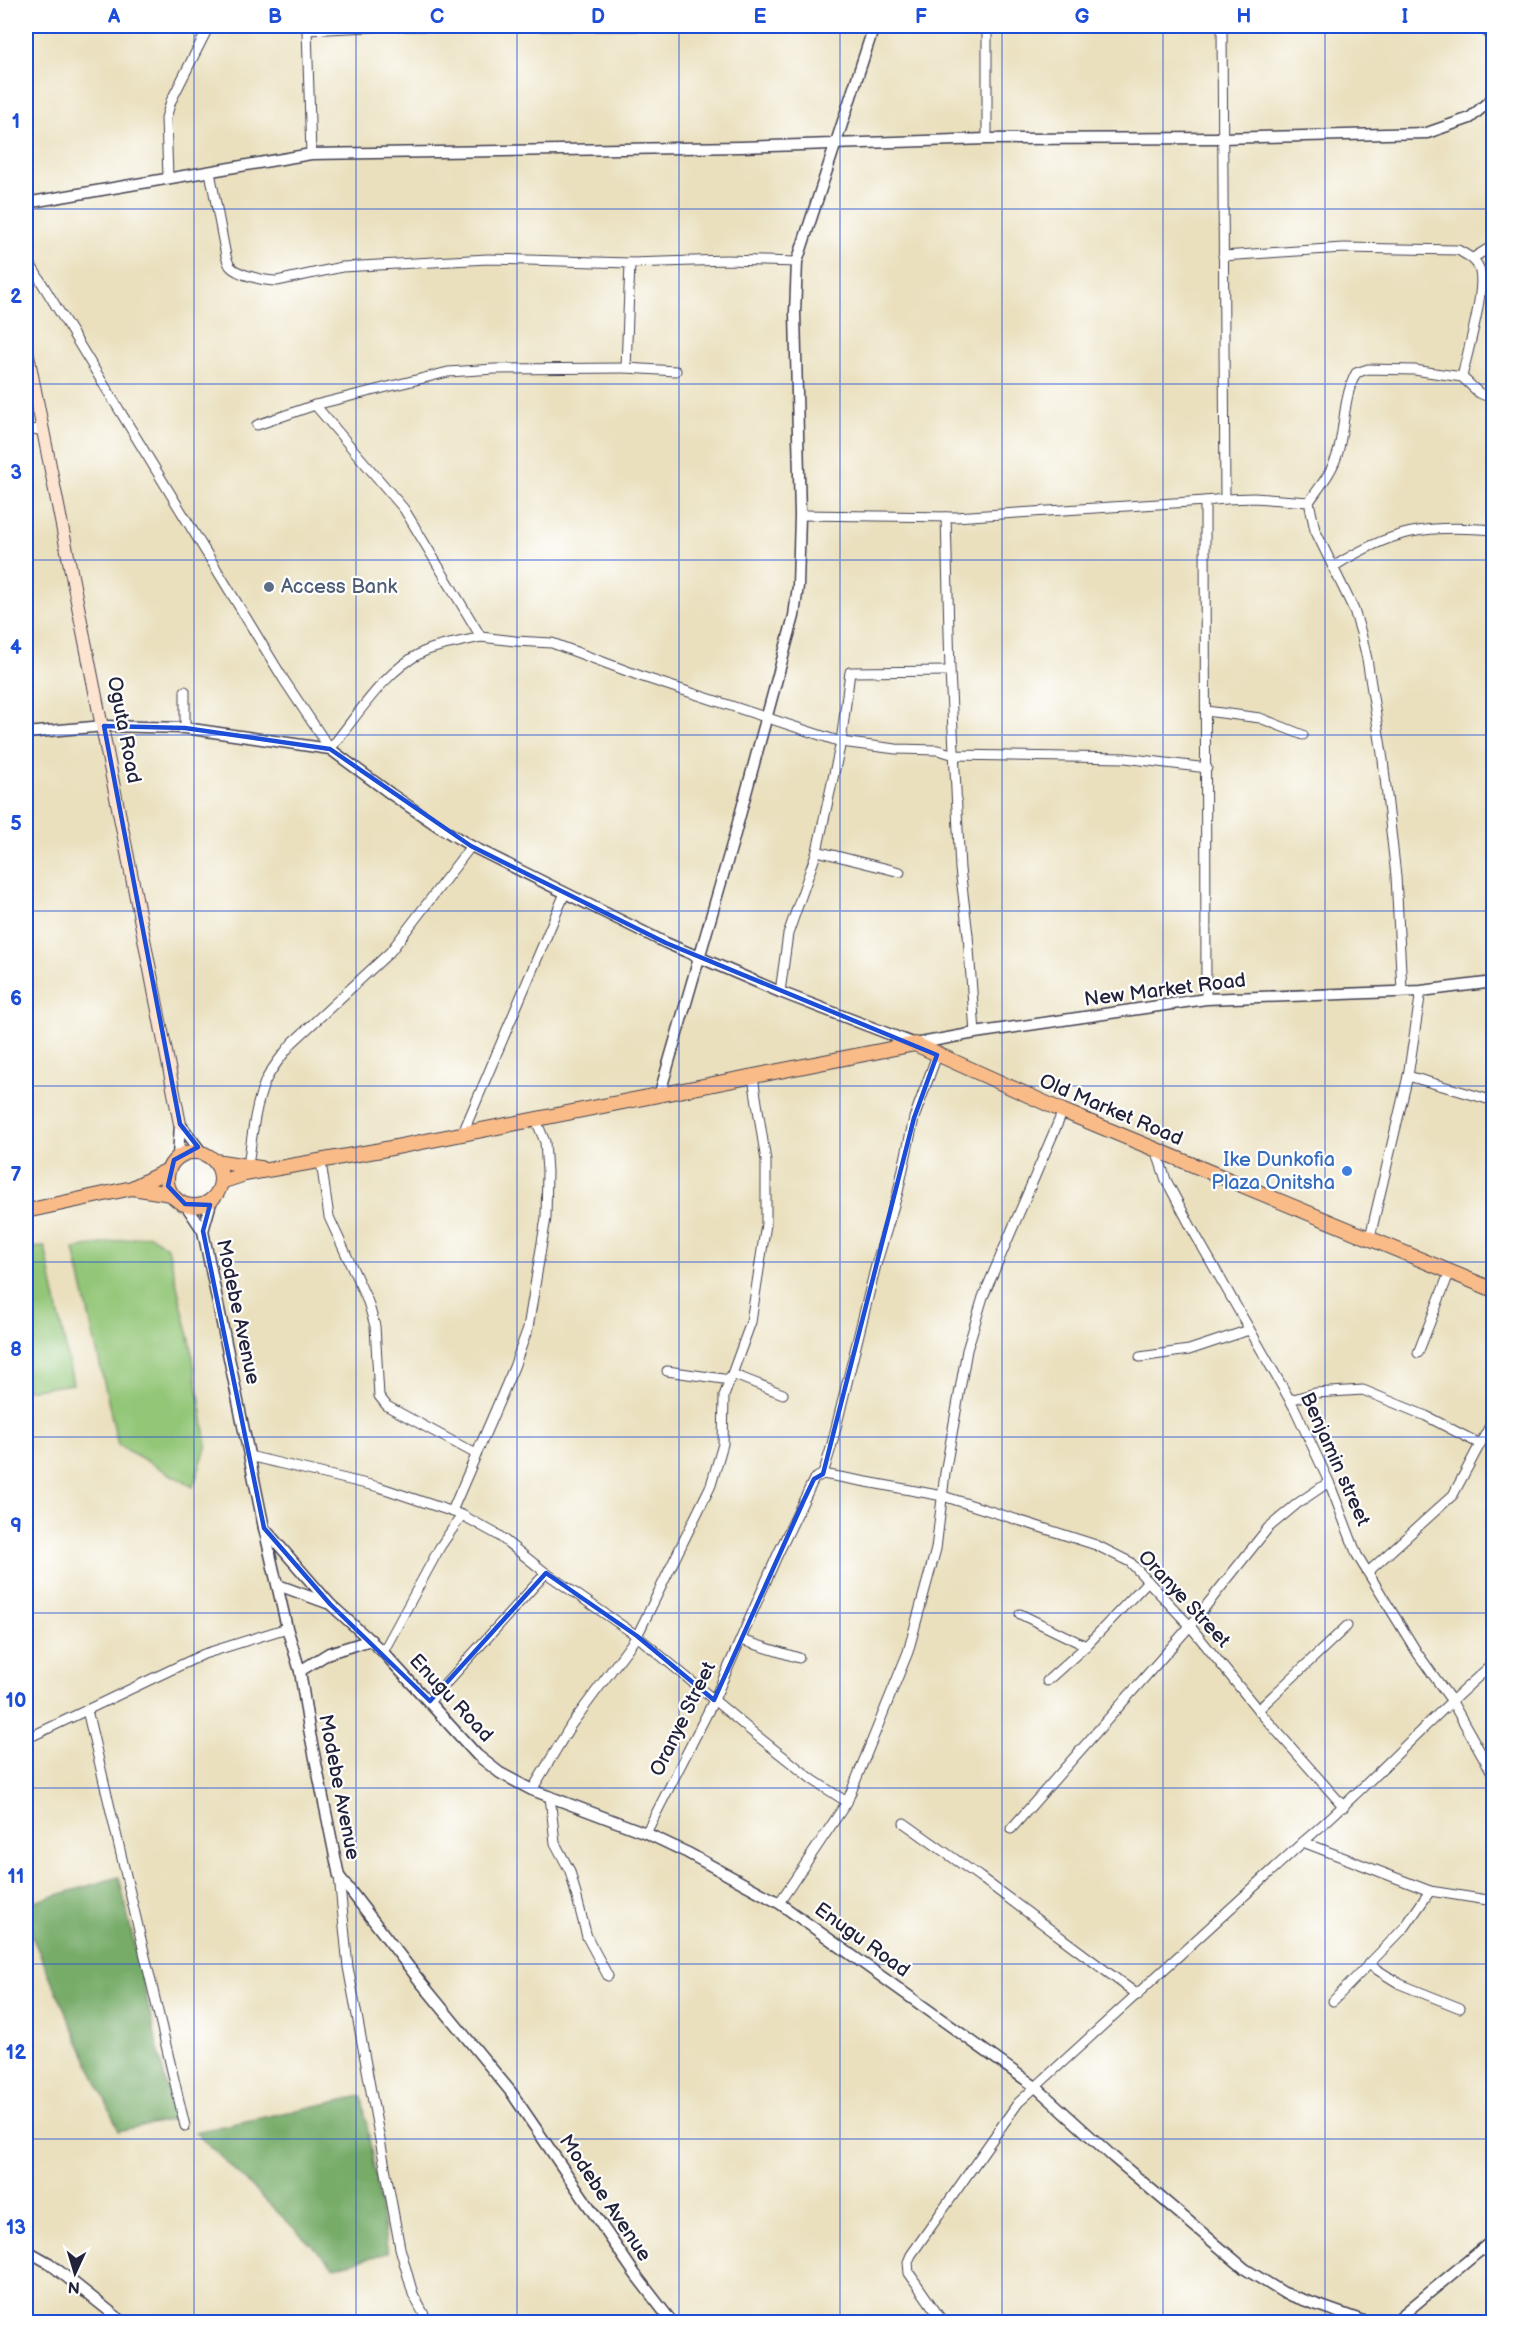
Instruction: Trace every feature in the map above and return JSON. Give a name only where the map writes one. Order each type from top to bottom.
[{"type":"main road","name":"Oguta Road","points":[[26,348],[41,430],[104,726],[180,1124]]},
{"type":"main road","points":[[221,1182],[233,1176],[382,1153],[915,1044]]},
{"type":"main road","name":"Old Market Road","points":[[915,1044],[1063,1111],[1494,1290]]},
{"type":"main road","points":[[171,1194],[166,1178],[168,1170],[178,1156],[186,1153],[202,1152],[215,1161],[271,1170]]},
{"type":"main road","points":[[132,1188],[171,1194],[184,1204],[199,1205],[212,1199],[221,1182],[221,1174],[215,1161]]},
{"type":"main road","points":[[26,1211],[132,1188],[168,1170]]},
{"type":"street","points":[[168,178],[166,118],[171,101],[209,26]]},
{"type":"street","points":[[311,154],[308,28],[684,26]]},
{"type":"street","points":[[658,1096],[700,957],[794,616],[798,586],[800,515],[795,313],[797,262],[874,26]]},
{"type":"street","points":[[987,26],[987,139]]},
{"type":"street","points":[[1222,26],[1225,499]]},
{"type":"street","points":[[1481,26],[1494,39]]},
{"type":"street","points":[[26,202],[311,154],[987,139],[1221,138],[1427,133],[1470,118],[1494,97]]},
{"type":"street","points":[[210,172],[226,256],[230,266],[237,271],[266,281],[277,281],[342,267],[488,259],[630,263],[726,260],[797,262]]},
{"type":"street","points":[[1473,258],[1494,245]]},
{"type":"street","points":[[1223,256],[1343,248],[1458,250],[1473,258],[1480,271],[1481,287],[1462,377]]},
{"type":"street","points":[[26,257],[284,680],[330,748],[391,794],[471,846],[666,943],[780,992],[915,1044]]},
{"type":"street","points":[[626,368],[630,263]]},
{"type":"street","points":[[257,425],[315,405],[448,372],[495,369],[626,368],[676,371]]},
{"type":"street","points":[[1402,991],[1396,876],[1380,738],[1361,633],[1354,610],[1315,530],[1309,502],[1330,472],[1338,453],[1348,388],[1356,373],[1368,369],[1414,370],[1462,377],[1479,393],[1494,399]]},
{"type":"street","points":[[315,405],[404,509],[481,637]]},
{"type":"street","points":[[26,429],[41,430]]},
{"type":"street","points":[[800,515],[946,517],[1225,499],[1254,498],[1309,502]]},
{"type":"street","points":[[1205,501],[1206,999]]},
{"type":"street","points":[[946,517],[950,671],[960,869],[968,935],[975,1033]]},
{"type":"street","points":[[1333,567],[1360,549],[1391,536],[1423,529],[1494,530]]},
{"type":"street","points":[[330,748],[390,675],[407,661],[425,651],[481,637],[552,643],[643,677],[841,742],[896,749],[938,750],[955,755],[1125,758],[1207,768]]},
{"type":"street","points":[[780,992],[788,934],[817,851],[841,742],[850,672],[950,671]]},
{"type":"street","points":[[185,691],[185,728]]},
{"type":"street","points":[[1206,711],[1260,718],[1303,735]]},
{"type":"street","points":[[26,733],[104,726],[185,728],[330,748]]},
{"type":"street","points":[[248,1166],[254,1120],[266,1081],[279,1061],[292,1043],[390,952],[471,846]]},
{"type":"street","points":[[817,851],[900,872]]},
{"type":"street","points":[[462,1135],[565,893]]},
{"type":"street","name":"New Market Road","points":[[915,1044],[1206,999],[1421,991],[1494,982]]},
{"type":"street","points":[[1370,1237],[1408,1076],[1421,991]]},
{"type":"street","points":[[823,1474],[876,1265],[898,1192],[914,1118],[937,1055]]},
{"type":"street","points":[[1408,1076],[1494,1101]]},
{"type":"street","points":[[532,1790],[571,1725],[637,1636],[711,1485],[723,1444],[724,1396],[751,1322],[766,1224],[766,1161],[753,1077]]},
{"type":"street","points":[[779,1903],[848,1802],[908,1652],[936,1549],[967,1350],[983,1297],[1063,1111]]},
{"type":"street","points":[[452,1511],[514,1367],[528,1328],[546,1218],[545,1142],[536,1120]]},
{"type":"street","points":[[180,1124],[202,1152]]},
{"type":"street","points":[[178,1156],[180,1124]]},
{"type":"street","name":"Benjamin street","points":[[1156,1150],[1166,1180],[1191,1227],[1290,1400],[1329,1482],[1357,1555],[1418,1654],[1451,1700],[1494,1776]]},
{"type":"street","points":[[321,1162],[329,1217],[368,1302],[375,1326],[379,1396],[387,1406],[476,1454]]},
{"type":"street","points":[[202,1231],[212,1199]]},
{"type":"street","points":[[184,1204],[202,1231]]},
{"type":"street","name":"Modebe Avenue","points":[[202,1231],[264,1528],[287,1628],[300,1671],[309,1729],[339,1876],[419,1980],[512,2092],[629,2264],[672,2322]]},
{"type":"street","points":[[1418,1353],[1450,1271]]},
{"type":"street","points":[[1140,1357],[1189,1350],[1249,1330]]},
{"type":"street","points":[[667,1371],[731,1377],[783,1394]]},
{"type":"street","points":[[1290,1400],[1315,1393],[1363,1390],[1426,1416],[1480,1444]]},
{"type":"street","points":[[1368,1572],[1453,1495],[1494,1418]]},
{"type":"street","points":[[249,1456],[380,1486],[462,1515],[498,1535],[637,1636],[813,1780],[848,1802]]},
{"type":"street","name":"Oranye Street","points":[[646,1833],[714,1700],[777,1556],[814,1479],[823,1474],[943,1496],[1096,1545],[1130,1562],[1190,1626],[1258,1710],[1344,1808]]},
{"type":"street","points":[[1011,1828],[1190,1626],[1268,1528],[1298,1503],[1329,1482]]},
{"type":"street","points":[[383,1652],[440,1547],[462,1515]]},
{"type":"street","points":[[264,1528],[330,1604]]},
{"type":"street","points":[[430,1701],[546,1572]]},
{"type":"street","points":[[1047,1681],[1086,1646],[1148,1581]]},
{"type":"street","points":[[278,1585],[330,1604]]},
{"type":"street","name":"Enugu Road","points":[[330,1604],[383,1652],[477,1755],[500,1773],[532,1790],[646,1833],[688,1853],[779,1903],[1037,2088],[1113,2157],[1245,2269],[1284,2294],[1366,2322]]},
{"type":"street","points":[[1020,1614],[1086,1646]]},
{"type":"street","points":[[1258,1710],[1347,1626]]},
{"type":"street","points":[[26,1739],[204,1654],[287,1628]]},
{"type":"street","points":[[300,1671],[329,1653],[371,1640]]},
{"type":"street","points":[[741,1640],[800,1658]]},
{"type":"street","points":[[943,2322],[909,2273],[908,2262],[1018,2103],[1303,1842],[1344,1808],[1451,1700],[1494,1663]]},
{"type":"street","points":[[87,1710],[185,2126]]},
{"type":"street","points":[[550,1796],[555,1843],[570,1871],[587,1937],[608,1976]]},
{"type":"street","points":[[904,1823],[1138,1995]]},
{"type":"street","points":[[1303,1842],[1430,1891],[1494,1901]]},
{"type":"street","points":[[339,1876],[348,1967],[400,2248],[413,2294],[428,2322]]},
{"type":"street","points":[[1333,2001],[1405,1927],[1430,1891]]},
{"type":"street","points":[[1368,1964],[1400,1984],[1460,2008]]},
{"type":"street","points":[[1394,2322],[1494,2239]]},
{"type":"street","points":[[26,2250],[49,2263],[123,2322]]},
{"type":"street","points":[[1480,2250],[1494,2254]]},
{"type":"highlighted area","points":[[104,726],[185,728],[330,749],[471,846],[666,943],[937,1055],[914,1118],[823,1474],[814,1479],[714,1700],[637,1636],[546,1573],[430,1701],[330,1604],[264,1528],[203,1231],[210,1205],[185,1204],[168,1186],[174,1160],[198,1147],[180,1124]]},
{"type":"green space","points":[[150,1235],[168,1248],[191,1345],[207,1445],[193,1487],[118,1445],[74,1249]]},
{"type":"green space","points":[[45,1247],[73,1384],[26,1390],[26,1248]]},
{"type":"green space","points":[[119,1877],[174,2119],[119,2131],[26,1923],[26,1904]]},
{"type":"green space","points":[[362,2096],[388,2253],[334,2267],[195,2132]]},
{"type":"place","name":"Access Bank","points":[[269,587]]},
{"type":"place","name":"Ike Dunkofia Plaza Onitsha","points":[[1347,1171]]}]
